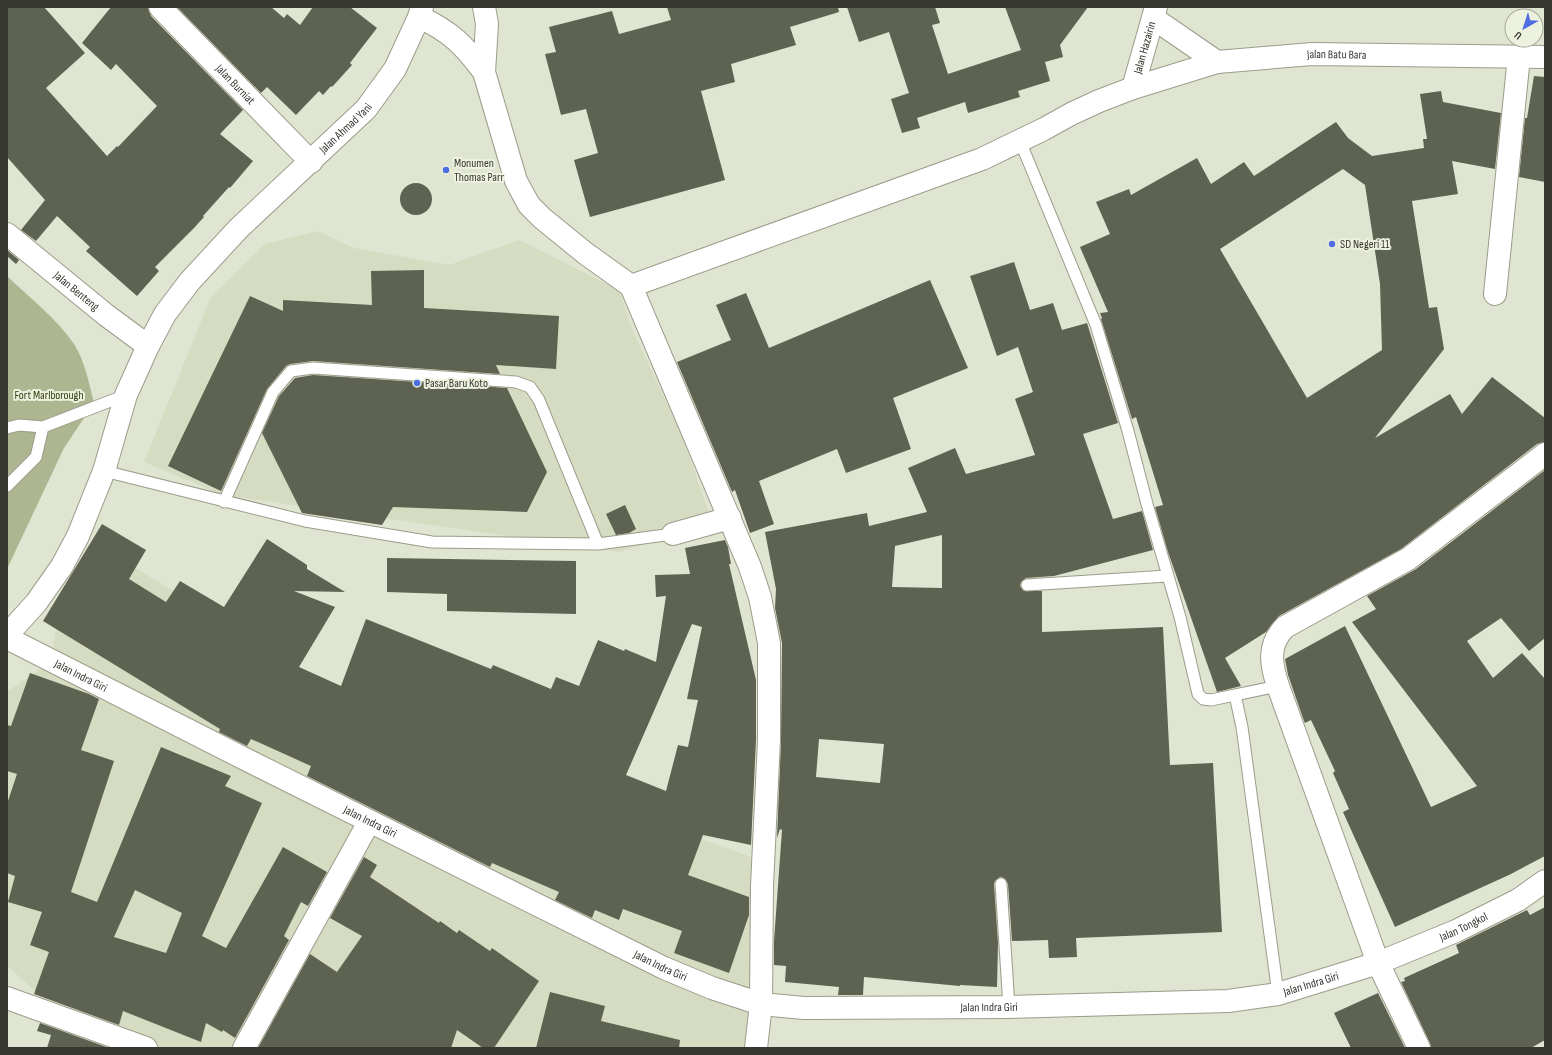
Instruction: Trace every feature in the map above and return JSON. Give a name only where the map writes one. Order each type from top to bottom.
[{"type":"street","name":"Jalan Burniat","points":[[160,7],[311,162]]},
{"type":"street","points":[[484,7],[487,24],[484,72]]},
{"type":"street","name":"Jalan Ahmad Yani","points":[[7,635],[36,604],[62,566],[78,536],[104,471],[126,395],[148,346],[165,314],[190,282],[239,228],[366,109],[395,69],[420,12]]},
{"type":"street","points":[[420,12],[468,50],[484,72],[516,181],[529,205],[566,237],[631,286],[730,518],[750,567],[760,597],[768,643],[769,740],[762,886],[761,1004],[756,1048]]},
{"type":"street","points":[[1154,12],[1217,62]]},
{"type":"street","name":"Jalan Hazairin","points":[[1133,88],[1154,12]]},
{"type":"street","name":"Jalan Batu Bara","points":[[631,286],[982,159],[1071,114],[1133,88],[1217,62],[1312,54],[1545,57]]},
{"type":"street","points":[[1495,294],[1519,56]]},
{"type":"street","name":"Jalan Benteng","points":[[7,234],[148,346]]},
{"type":"street","points":[[1419,1048],[1378,963],[1278,686],[1273,668],[1272,654],[1280,632],[1285,627],[1408,559],[1545,454]]},
{"type":"street","points":[[674,534],[730,518]]},
{"type":"street","name":"Jalan Indra Giri","points":[[7,638],[369,822],[664,968],[712,988],[761,1004],[804,1008],[1009,1007],[1228,1001],[1278,994],[1378,963]]},
{"type":"street","points":[[244,1048],[369,822]]},
{"type":"street","name":"Jalan Tongkol","points":[[1378,963],[1456,931],[1518,900],[1545,881]]},
{"type":"street","points":[[7,998],[146,1048]]},
{"type":"lane","points":[[1020,141],[1096,325],[1128,431],[1167,576],[1180,617],[1198,694],[1202,699],[1210,700],[1278,686]]},
{"type":"lane","points":[[224,502],[273,392],[291,371],[313,368],[516,382],[530,387],[539,400],[598,544]]},
{"type":"lane","points":[[7,428],[19,425],[43,427],[126,395]]},
{"type":"lane","points":[[7,486],[36,457],[43,427]]},
{"type":"lane","points":[[104,471],[305,521],[432,542],[598,544],[674,534]]},
{"type":"lane","points":[[1027,585],[1167,576]]},
{"type":"lane","points":[[1235,695],[1242,727],[1278,994]]},
{"type":"lane","points":[[1001,884],[1009,1007]]},
{"type":"shaded area","name":"Pasar Baru Koto","points":[[318,231],[354,248],[449,265],[519,240],[619,290],[634,333],[681,433],[713,524],[619,552],[222,495],[144,462],[211,297],[265,244]]},
{"type":"shaded area","points":[[104,549],[421,741],[763,861],[756,1048],[146,1048],[70,1021],[7,966],[7,692],[51,661],[57,622]]},
{"type":"green space","name":"Fort Marlborough","points":[[7,276],[51,317],[74,344],[84,365],[94,403],[64,448],[7,569]]},
{"type":"building","points":[[7,7],[44,7],[85,53],[46,88],[107,156],[117,146],[118,147],[157,106],[116,64],[111,70],[82,43],[111,7],[148,7],[151,16],[243,110],[220,134],[253,161],[194,228],[155,267],[159,271],[137,296],[86,251],[90,247],[57,216],[36,241],[21,230],[45,200],[7,157]]},
{"type":"building","points":[[177,7],[271,7],[284,18],[287,14],[300,25],[313,7],[350,7],[377,28],[350,63],[352,65],[332,87],[331,86],[323,95],[319,91],[296,115],[267,87],[261,93]]},
{"type":"building","points":[[667,7],[838,7],[839,12],[790,27],[796,45],[731,64],[735,82],[701,91],[725,180],[590,217],[574,160],[598,153],[586,109],[561,115],[545,54],[556,52],[549,27],[612,11],[619,34],[671,20]]},
{"type":"building","points":[[847,7],[935,7],[940,23],[932,25],[948,74],[1021,50],[1005,7],[1088,7],[1060,45],[1063,57],[1045,62],[1050,81],[1018,91],[1020,97],[968,113],[965,102],[917,118],[920,128],[902,133],[891,99],[909,93],[889,32],[859,42]]},
{"type":"building","points":[[1534,76],[1545,77],[1545,182],[1519,177],[1525,118],[1527,118]]},
{"type":"building","points":[[1441,91],[1443,102],[1501,113],[1495,169],[1452,161],[1458,194],[1412,201],[1429,308],[1437,307],[1444,349],[1375,438],[1450,394],[1462,414],[1492,377],[1545,418],[1545,442],[1537,444],[1401,549],[1279,616],[1266,632],[1225,658],[1241,686],[1217,692],[1168,552],[1155,507],[1163,505],[1136,417],[1132,419],[1101,319],[1100,313],[1108,312],[1080,247],[1110,234],[1096,202],[1129,189],[1131,195],[1197,158],[1211,184],[1244,162],[1254,176],[1336,122],[1348,138],[1372,156],[1424,148],[1423,139],[1427,139],[1420,94]],"holes":[[[1343,169],[1365,185],[1380,284],[1382,350],[1307,398],[1220,249]]]},
{"type":"building","points":[[413,183],[419,183],[429,190],[432,199],[431,205],[425,212],[419,215],[413,215],[403,208],[400,202],[400,196],[407,186]]},
{"type":"building","points":[[7,250],[19,260],[16,264],[7,256]]},
{"type":"building","points":[[1014,262],[1030,310],[1053,303],[1062,330],[1087,323],[1118,423],[1083,434],[1113,519],[1142,511],[1153,550],[1054,576],[1026,578],[1021,582],[1020,586],[1024,591],[1042,591],[1042,632],[1163,627],[1170,765],[1213,763],[1222,932],[1076,938],[1077,957],[1049,958],[1048,940],[1012,941],[1008,884],[1004,878],[1000,877],[994,884],[998,943],[997,987],[960,986],[864,977],[863,995],[838,995],[839,987],[785,982],[786,966],[774,965],[774,941],[782,830],[780,829],[777,838],[781,741],[782,643],[775,608],[776,589],[765,532],[867,513],[869,526],[927,512],[908,468],[955,448],[966,474],[1035,455],[1015,399],[1033,392],[1018,347],[997,356],[970,276]],"holes":[[[942,535],[942,588],[892,587],[895,546]],[[819,739],[884,744],[880,783],[816,777]]]},
{"type":"building","points":[[424,270],[424,308],[559,316],[556,369],[496,365],[500,374],[313,361],[290,364],[286,366],[267,389],[221,491],[168,466],[250,296],[283,311],[283,300],[372,305],[371,271]]},
{"type":"building","points":[[930,280],[968,368],[893,398],[911,449],[846,473],[837,449],[759,481],[774,524],[750,533],[735,490],[732,492],[677,362],[731,340],[716,305],[746,293],[769,348]]},
{"type":"building","points":[[313,375],[507,388],[547,472],[527,512],[393,507],[382,525],[302,513],[262,433],[279,396],[295,378]]},
{"type":"building","points":[[1545,470],[1545,638],[1529,651],[1501,618],[1467,641],[1493,678],[1522,653],[1545,679],[1545,856],[1511,874],[1395,927],[1343,812],[1349,809],[1333,773],[1335,771],[1311,720],[1305,723],[1304,721],[1288,675],[1285,659],[1345,626],[1431,807],[1477,786],[1352,622],[1376,609],[1367,596],[1416,569]]},
{"type":"building","points":[[625,505],[636,529],[629,533],[616,535],[606,514]]},
{"type":"building","points":[[102,524],[146,550],[129,579],[166,602],[180,581],[224,607],[267,539],[307,565],[307,569],[345,592],[294,591],[335,607],[299,667],[341,686],[366,619],[491,669],[493,665],[551,689],[556,677],[579,686],[598,640],[656,662],[666,596],[656,597],[655,575],[690,574],[685,548],[725,540],[728,547],[731,564],[729,564],[756,680],[756,740],[751,845],[703,835],[688,875],[749,897],[749,915],[729,973],[674,953],[682,931],[623,909],[619,920],[595,910],[592,918],[555,900],[559,892],[492,863],[490,867],[307,776],[311,766],[251,739],[247,746],[219,732],[220,729],[43,621]],"holes":[[[692,624],[702,627],[687,699],[698,700],[688,747],[678,745],[666,791],[626,775]]]},
{"type":"building","points":[[387,558],[576,561],[576,614],[447,611],[447,594],[387,592]]},
{"type":"building","points":[[30,673],[99,699],[81,750],[114,761],[71,892],[97,902],[161,747],[231,776],[225,786],[262,803],[202,936],[226,948],[283,847],[327,872],[308,906],[301,902],[284,936],[289,940],[235,1038],[223,1030],[222,1032],[206,1023],[201,1042],[123,1011],[119,1025],[34,994],[49,952],[30,945],[42,912],[8,902],[15,876],[7,873],[7,804],[17,774],[7,771],[7,725],[11,726]],"holes":[[[135,890],[182,913],[166,953],[114,937]]]},
{"type":"building","points":[[364,857],[377,865],[370,877],[439,923],[440,921],[457,933],[459,930],[490,951],[492,948],[539,981],[494,1048],[483,1048],[457,1030],[451,1048],[258,1048],[310,954],[337,972],[362,936],[330,918]]},
{"type":"building","points":[[1545,907],[1545,1040],[1531,1048],[1431,1048],[1401,982],[1405,981],[1404,978],[1459,953],[1456,945],[1527,910],[1530,915]]},
{"type":"building","points":[[550,992],[605,1006],[601,1021],[680,1040],[679,1048],[536,1048]]},
{"type":"building","points":[[1378,993],[1405,1048],[1351,1048],[1334,1013]]},
{"type":"building","points":[[40,1023],[109,1048],[47,1048],[51,1035],[37,1031]]},
{"type":"place","name":"Monumen Thomas Parr","points":[[446,170]]},
{"type":"place","name":"SD Negeri 11","points":[[1332,244]]},
{"type":"place","name":"Pasar Baru Koto","points":[[417,383]]}]
